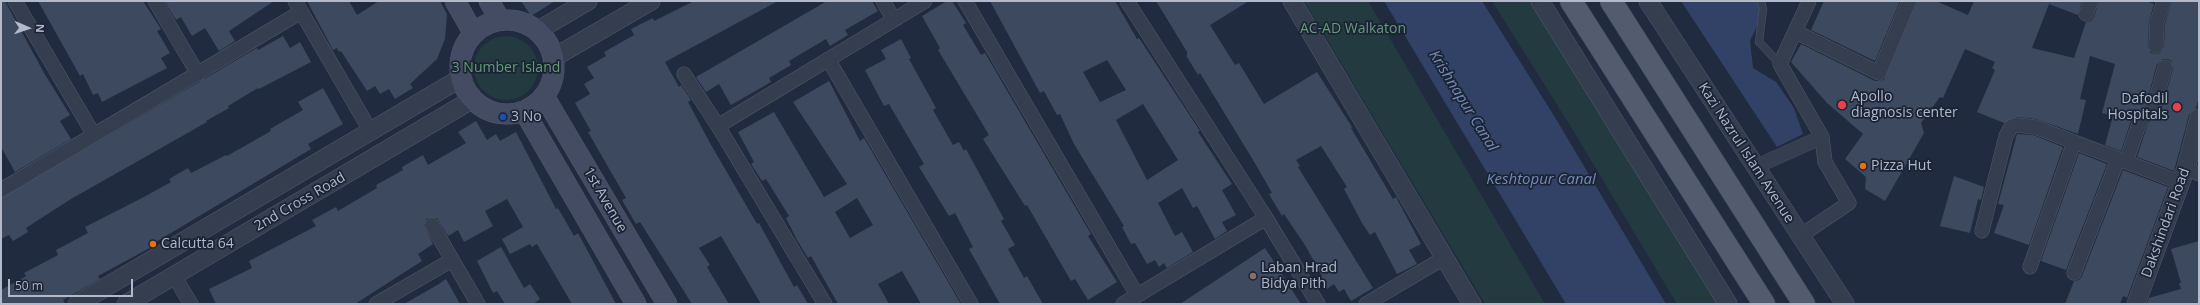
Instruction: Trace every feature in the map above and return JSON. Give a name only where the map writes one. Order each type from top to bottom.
[{"type":"main road","points":[[455,1],[474,34]]},
{"type":"main road","points":[[489,1],[500,20]]},
{"type":"main road","points":[[1571,1],[1738,260],[1764,304]]},
{"type":"main road","points":[[1611,1],[1804,304]]},
{"type":"main road","points":[[500,20],[520,22],[537,31],[550,48],[553,58],[552,78],[544,96],[535,105],[524,111],[506,114],[488,110],[473,100],[466,90],[461,78],[460,66],[462,54],[467,43],[474,34],[482,28],[500,20]]},
{"type":"main road","name":"1st Avenue","points":[[544,96],[667,304]]},
{"type":"main road","points":[[524,111],[636,304]]},
{"type":"main road","points":[[1738,260],[1763,240]]},
{"type":"street","points":[[15,1],[94,135]]},
{"type":"street","points":[[155,1],[198,74]]},
{"type":"street","points":[[537,31],[588,1]]},
{"type":"street","points":[[553,58],[651,1]]},
{"type":"street","points":[[883,1],[894,20]]},
{"type":"street","points":[[718,126],[925,1]]},
{"type":"street","points":[[965,1],[1137,295]]},
{"type":"street","points":[[1127,1],[1266,218],[1318,304]]},
{"type":"street","points":[[1292,1],[1472,304]]},
{"type":"street","points":[[1540,1],[1728,304]]},
{"type":"street","name":"Kazi Nazrul Islam Avenue","points":[[1648,1],[1845,304]]},
{"type":"street","points":[[1800,236],[1849,203],[1825,162],[1822,137],[1780,64],[1809,1]]},
{"type":"street","points":[[1796,32],[1878,73],[1909,1]]},
{"type":"street","points":[[2156,46],[2158,22],[2164,1]]},
{"type":"street","points":[[1,190],[198,74],[298,7],[371,132]]},
{"type":"street","points":[[828,59],[971,304]]},
{"type":"street","points":[[2074,272],[2140,121],[2152,114],[2165,67]]},
{"type":"street","points":[[684,74],[718,126],[825,304]]},
{"type":"street","points":[[77,304],[461,78]]},
{"type":"street","name":"2nd Cross Road","points":[[126,304],[473,100]]},
{"type":"street","name":"Dakshindari Road","points":[[2136,304],[2188,175],[2199,118]]},
{"type":"street","points":[[1982,231],[2006,136],[2011,127],[2016,125],[2035,127],[2122,160],[2188,175]]},
{"type":"street","points":[[1755,167],[1822,137]]},
{"type":"street","points":[[2030,267],[2074,142]]},
{"type":"street","points":[[324,159],[337,180]]},
{"type":"street","points":[[1123,304],[1266,218]]},
{"type":"street","points":[[432,225],[478,304]]},
{"type":"street","points":[[1366,304],[1444,258]]},
{"type":"street","points":[[376,304],[452,260]]},
{"type":"street","points":[[174,276],[191,304]]},
{"type":"lane","points":[[1761,1],[1763,9],[1760,42],[1780,64]]},
{"type":"green space","name":"AC-AD Walkaton","points":[[1304,1],[1368,1],[1545,304],[1485,304]]},
{"type":"green space","points":[[1492,1],[1544,1],[1726,304],[1677,304],[1571,127]]},
{"type":"green space","name":"3 Number Island","points":[[500,36],[512,36],[529,45],[536,56],[538,68],[536,80],[529,91],[512,100],[500,100],[488,95],[479,86],[474,74],[474,62],[479,50],[488,41]]},
{"type":"water","points":[[1384,1],[1482,1],[1556,119],[1666,304],[1566,304]]},
{"type":"water","points":[[1681,1],[1761,1],[1759,22],[1750,41],[1753,68],[1776,82],[1794,108],[1803,134],[1777,147]]},
{"type":"building","points":[[1,1],[5,1],[44,73],[70,115],[60,121],[71,139],[15,172],[1,147]]},
{"type":"building","points":[[38,1],[143,1],[161,29],[157,31],[170,53],[161,58],[167,68],[102,102],[98,93],[93,95],[83,74],[80,76]]},
{"type":"building","points":[[274,1],[229,31],[235,41],[219,51],[205,28],[192,36],[181,17],[176,20],[165,2]]},
{"type":"building","points":[[307,1],[349,1],[357,15],[379,1],[440,1],[447,14],[445,39],[437,59],[410,84],[413,88],[395,99],[389,89],[380,94],[375,86],[367,91],[341,51],[339,52],[337,48],[333,50]]},
{"type":"building","points":[[521,1],[555,1],[531,16]]},
{"type":"building","points":[[694,1],[778,1],[665,62],[679,87],[681,85],[691,100],[688,102],[710,143],[757,224],[759,223],[794,287],[797,285],[808,304],[761,304],[721,236],[699,248],[710,265],[707,267],[729,304],[692,304],[640,222],[636,224],[622,200],[626,198],[588,132],[591,131],[575,103],[590,94],[584,84],[594,78],[587,67],[606,56],[604,52],[634,35],[631,29],[653,18],[654,21]]},
{"type":"building","points":[[827,1],[872,1],[878,11],[845,30],[848,35],[830,46],[826,39],[789,61],[791,65],[769,78],[771,82],[731,105],[719,84],[706,92],[696,77]]},
{"type":"building","points":[[947,1],[952,1],[966,23],[963,25],[981,55],[985,53],[1091,234],[1088,236],[1117,282],[1088,300],[1075,279],[1071,281],[1027,205],[1025,206],[983,139],[989,135],[938,50],[940,48],[922,16]]},
{"type":"building","points":[[990,1],[1115,1],[1137,39],[1139,38],[1200,131],[1198,132],[1232,184],[1222,190],[1236,215],[1222,222],[1227,231],[1215,239],[1197,206],[1193,208],[1182,188],[1158,203],[1175,236],[1182,232],[1193,252],[1167,268],[1164,263],[1159,267],[1155,260],[1147,264],[1135,243],[1131,244],[1122,227],[1124,226],[1074,144],[1060,114],[1057,115],[1044,91],[1040,93]],"holes":[[[1107,60],[1126,90],[1100,102],[1083,72]],[[1143,104],[1178,160],[1147,180],[1116,120]]]},
{"type":"building","points":[[1156,1],[1249,1],[1210,25],[1235,65],[1239,63],[1264,104],[1317,72],[1352,127],[1351,128],[1393,199],[1396,197],[1421,244],[1409,250],[1417,264],[1397,274],[1375,232],[1370,235],[1362,223],[1344,189],[1347,187],[1321,146],[1296,160],[1300,166],[1298,167],[1373,288],[1351,301],[1344,289],[1339,292],[1334,284],[1327,289],[1320,277],[1322,276],[1305,245],[1284,214],[1282,216],[1269,194],[1272,193],[1256,165],[1200,73],[1198,75],[1187,57],[1187,52]]},
{"type":"building","points":[[1824,1],[1900,1],[1875,61],[1811,30]]},
{"type":"building","points":[[1917,1],[1936,1],[1968,15],[1974,1],[2082,1],[2078,15],[2049,4],[2032,48],[2074,58],[2086,22],[2091,21],[2094,17],[2099,1],[2146,1],[2154,4],[2149,21],[2148,46],[2151,53],[2156,54],[2160,53],[2164,47],[2165,24],[2172,1],[2199,1],[2199,96],[2196,108],[2189,115],[2174,171],[2137,157],[2147,126],[2160,115],[2173,69],[2171,61],[2168,59],[2163,59],[2157,64],[2145,108],[2132,118],[2121,151],[2105,145],[2113,116],[2102,113],[2115,64],[2090,56],[2080,99],[2086,100],[2078,134],[2036,119],[2017,117],[2004,123],[1977,112],[1995,70],[1992,68],[1995,62],[1965,49],[1943,98],[1940,97],[1921,123],[1924,133],[1885,201],[1865,189],[1866,177],[1845,159],[1863,134],[1827,103],[1791,62],[1801,44],[1875,81],[1884,80]]},
{"type":"building","points":[[283,36],[290,48],[300,42],[311,62],[259,89],[258,88],[228,106],[229,108],[206,121],[207,122],[71,199],[26,228],[28,232],[13,241],[9,235],[1,239],[1,198],[257,48],[258,50]]},
{"type":"building","points":[[901,39],[911,58],[909,59],[936,108],[933,110],[953,145],[959,142],[964,151],[966,149],[1004,219],[1001,221],[1015,245],[1008,249],[1024,278],[1027,276],[1043,304],[1000,304],[969,249],[973,247],[955,213],[949,216],[919,167],[924,164],[889,104],[884,106],[865,70],[886,59],[881,50]]},
{"type":"building","points":[[829,81],[860,141],[864,138],[961,304],[921,304],[902,271],[878,284],[889,304],[838,304],[811,256],[808,258],[797,240],[786,218],[789,216],[766,179],[762,181],[751,164],[754,162],[738,132],[774,112],[824,197],[847,184],[793,102]],"holes":[[[857,198],[873,225],[850,238],[835,212]]]},
{"type":"building","points":[[323,88],[343,124],[308,144],[311,149],[156,242],[157,244],[98,276],[100,279],[63,300],[65,304],[1,304],[1,290],[26,276],[24,273],[58,255],[56,250],[88,233],[85,227],[171,182],[169,179],[188,168],[191,173],[226,155],[227,156],[271,131],[270,129],[303,110],[298,102]]},
{"type":"building","points":[[476,121],[487,140],[496,134],[500,141],[516,132],[556,209],[558,208],[574,236],[578,233],[616,304],[572,304],[537,244],[532,247],[530,244],[510,254],[502,239],[523,227],[507,199],[485,211],[493,226],[464,242],[458,230],[448,236],[437,218],[427,218],[424,225],[433,244],[418,254],[422,261],[355,304],[216,304],[209,289],[252,268],[249,261],[316,226],[312,220],[336,207],[338,211],[377,188],[376,185],[403,170],[402,167],[423,155],[428,165],[466,143],[458,132]]},
{"type":"building","points":[[2017,134],[2033,135],[2063,147],[2029,245],[1994,233],[2004,205],[1998,204]]},
{"type":"building","points":[[2079,153],[2107,164],[2066,270],[2041,261]]},
{"type":"building","points":[[2123,170],[2168,187],[2127,298],[2123,296],[2120,304],[2065,304],[2074,281],[2079,280],[2082,276]]},
{"type":"building","points":[[1954,176],[1984,187],[1981,200],[1978,199],[1970,233],[1940,226]]},
{"type":"building","points":[[2199,241],[2199,304],[2147,304],[2149,298],[2181,289],[2179,283],[2181,283],[2171,249]]},
{"type":"building","points":[[501,247],[524,288],[530,284],[540,299],[533,304],[505,304],[497,291],[493,293],[477,261]]},
{"type":"building","name":"Laban Hrad Bidya Pith","points":[[1265,248],[1301,304],[1180,304]]},
{"type":"building","points":[[446,279],[460,304],[404,304],[439,284]]},
{"type":"place","name":"Apollo diagnosis center","points":[[1842,105]]},
{"type":"place","name":"Dafodil Hospitals","points":[[2177,107]]},
{"type":"place","name":"3 No","points":[[503,117]]},
{"type":"place","name":"Pizza Hut","points":[[1863,166]]},
{"type":"place","name":"Calcutta 64","points":[[153,244]]},
{"type":"place","name":"Laban Hrad Bidya Pith","points":[[1253,276]]},
{"type":"water label","name":"Krishnapur Canal","points":[[1463,101]]},
{"type":"water label","name":"Keshtopur Canal","points":[[1541,180]]}]
